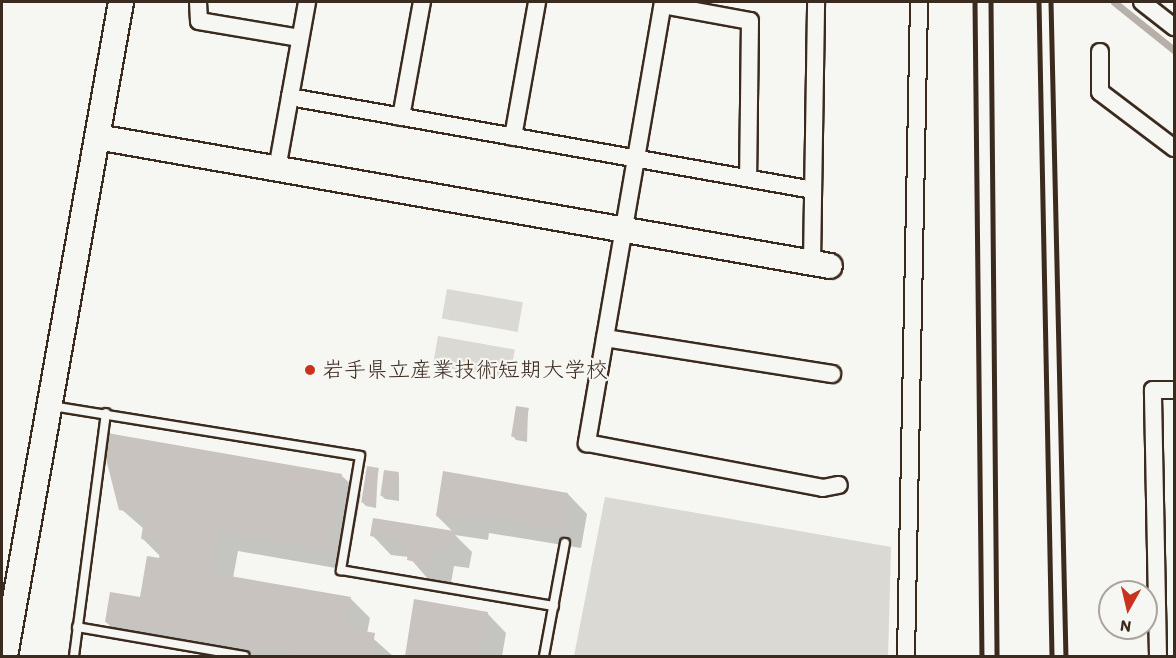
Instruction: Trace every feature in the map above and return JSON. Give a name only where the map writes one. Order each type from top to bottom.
[{"type":"street","points":[[5,657],[121,2]]},
{"type":"street","points":[[198,2],[200,21],[300,38]]},
{"type":"street","points":[[277,169],[307,2]]},
{"type":"street","points":[[400,117],[422,2]]},
{"type":"street","points":[[513,137],[537,2]]},
{"type":"street","points":[[98,137],[821,265],[813,190],[816,2]]},
{"type":"street","points":[[906,657],[919,2]]},
{"type":"street","points":[[1142,2],[1174,27]]},
{"type":"street","points":[[748,178],[750,21],[663,3],[587,443],[591,447],[823,488],[839,485]]},
{"type":"street","points":[[1100,52],[1100,92],[1174,148]]},
{"type":"street","points":[[290,98],[813,190]]},
{"type":"street","points":[[605,338],[832,374]]},
{"type":"street","points":[[1158,657],[1153,390],[1174,390]]},
{"type":"lane","points":[[51,406],[106,413],[360,456],[341,570],[554,606]]},
{"type":"lane","points":[[74,657],[106,413]]},
{"type":"lane","points":[[544,657],[565,543]]},
{"type":"lane","points":[[77,627],[245,657]]},
{"type":"shaded area","points":[[447,289],[523,302],[518,332],[442,319]]},
{"type":"shaded area","points":[[438,336],[515,350],[510,379],[433,366]]},
{"type":"shaded area","points":[[605,497],[891,547],[888,656],[574,656]]},
{"type":"building","points":[[516,406],[529,408],[524,439],[511,437]]},
{"type":"building","points":[[107,433],[342,474],[328,551],[219,532],[212,573],[351,597],[346,628],[375,633],[371,656],[303,656],[105,622],[110,592],[140,597],[147,556],[159,558],[162,542],[141,539],[145,514],[119,510],[105,455]]},
{"type":"building","points":[[367,466],[379,468],[373,504],[361,503]]},
{"type":"building","points":[[384,470],[399,472],[395,498],[380,496]]},
{"type":"building","points":[[443,471],[568,493],[562,530],[470,514],[469,522],[436,516]]},
{"type":"building","points":[[373,518],[454,531],[450,550],[435,548],[432,565],[407,560],[409,542],[370,536]]},
{"type":"building","points":[[414,599],[488,612],[480,656],[405,656]]},
{"type":"waterway","points":[[1114,2],[1174,50]]},
{"type":"railway","points":[[975,2],[982,656]]},
{"type":"railway","points":[[991,2],[997,656]]},
{"type":"railway","points":[[1039,2],[1052,656]]},
{"type":"railway","points":[[1051,2],[1066,656]]},
{"type":"place","name":"岩手県立産業技術短期大学校","points":[[310,370]]}]
